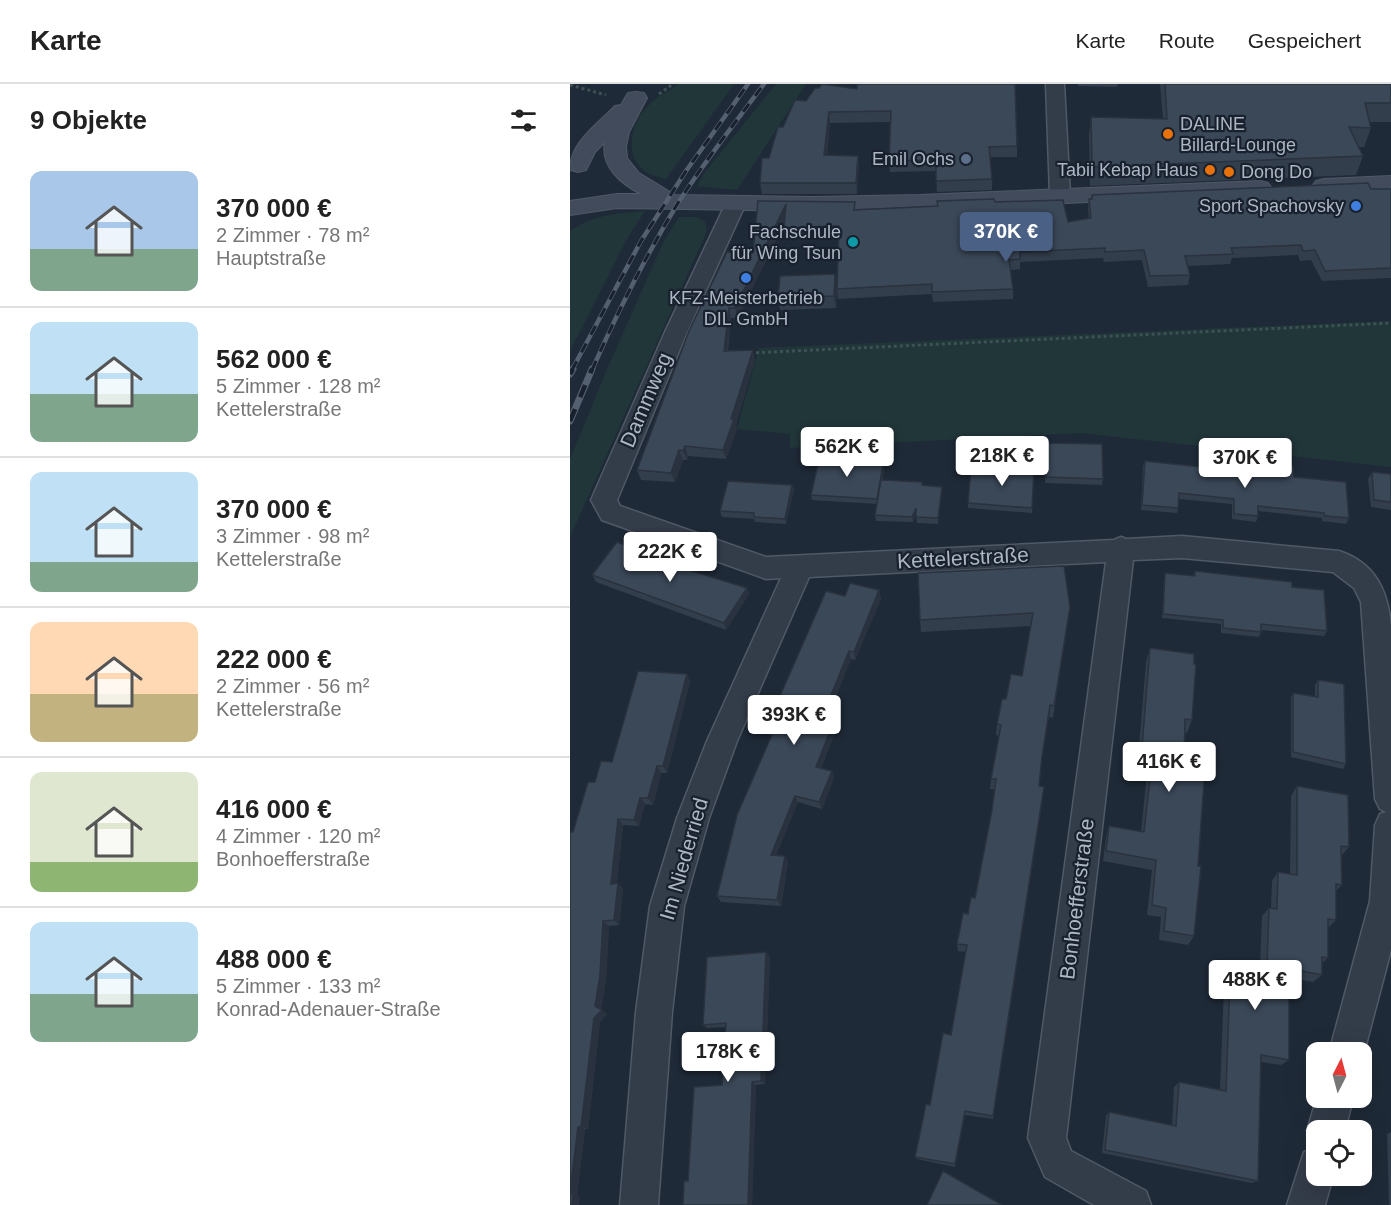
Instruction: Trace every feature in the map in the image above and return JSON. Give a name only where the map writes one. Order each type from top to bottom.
[{"type":"main road","points":[[570,138],[647,93]]},
{"type":"main road","points":[[647,93],[585,149],[575,173],[610,188],[670,199]]},
{"type":"main road","points":[[647,93],[615,135],[616,157],[626,175],[640,186],[670,199]]},
{"type":"main road","points":[[570,208],[601,201],[670,199],[736,203],[910,202],[1391,183]]},
{"type":"street","points":[[1055,84],[1060,195]]},
{"type":"street","name":"Dammweg","points":[[604,500],[676,332],[736,203]]},
{"type":"street","name":"Kettelerstraße","points":[[604,500],[611,513],[765,568],[1121,548],[1182,547],[1339,562],[1364,580],[1375,602],[1391,799]]},
{"type":"street","name":"Bonhoefferstraße","points":[[1121,548],[1047,1138],[1059,1164],[1132,1205]]},
{"type":"street","name":"Im Niederried","points":[[639,1205],[654,1012],[667,906],[693,818],[722,741],[800,567]]},
{"type":"street","points":[[1350,1042],[1387,901],[1391,825]]},
{"type":"street","points":[[1306,1205],[1311,1186]]},
{"type":"path","points":[[647,93],[673,84]]},
{"type":"path","points":[[570,85],[610,96]]},
{"type":"path","points":[[742,354],[1391,323]]},
{"type":"green space","points":[[679,84],[734,84],[666,179],[650,174],[640,167],[632,150],[632,140],[642,113],[658,97]]},
{"type":"green space","points":[[776,84],[806,84],[737,190],[697,186],[705,172]]},
{"type":"green space","points":[[645,211],[627,239],[570,351],[570,231],[597,218]]},
{"type":"green space","points":[[679,217],[697,217],[705,222],[707,231],[570,537],[570,459],[663,243]]},
{"type":"green space","points":[[1391,321],[1391,467],[1080,433],[790,448],[790,434],[737,429],[759,348]]},
{"type":"building","points":[[822,84],[857,89],[857,84],[1015,84],[1017,146],[989,147],[992,179],[936,181],[936,160],[889,161],[891,111],[829,112],[824,155],[858,156],[856,183],[760,183],[762,158],[769,158],[778,127],[783,127],[795,100],[806,101],[815,88],[819,88]]},
{"type":"building","points":[[1165,84],[1391,84],[1391,103],[1365,103],[1371,128],[1349,127],[1363,156],[1092,167],[1091,117],[1167,119]]},
{"type":"building","points":[[1368,183],[1371,189],[1391,189],[1391,268],[1325,271],[1315,250],[1303,251],[1301,245],[1231,248],[1233,254],[1185,256],[1190,275],[1150,276],[1144,250],[1105,252],[1105,248],[1020,252],[1020,259],[1009,260],[1013,289],[932,292],[932,284],[837,289],[839,226],[784,228],[786,204],[735,308],[729,308],[724,351],[753,350],[723,450],[685,446],[683,451],[679,450],[671,473],[637,470],[689,331],[727,252],[753,253],[758,201],[855,202],[854,210],[938,206],[937,201],[1063,200],[1068,222],[1091,218],[1089,199],[1092,199],[1092,195]]},
{"type":"building","points":[[835,274],[834,296],[778,298],[780,276]]},
{"type":"building","points":[[1046,443],[1102,444],[1103,479],[1046,477]]},
{"type":"building","points":[[820,455],[861,458],[860,464],[883,465],[877,499],[811,495]]},
{"type":"building","points":[[1145,461],[1258,473],[1258,462],[1293,465],[1294,477],[1346,482],[1349,518],[1258,506],[1258,516],[1234,514],[1234,499],[1179,493],[1178,508],[1142,505]]},
{"type":"building","points":[[971,467],[1034,470],[1032,508],[968,503]]},
{"type":"building","points":[[1372,472],[1391,474],[1391,502],[1374,500]]},
{"type":"building","points":[[881,480],[922,482],[922,485],[942,487],[938,518],[916,517],[916,508],[912,517],[875,515]]},
{"type":"building","points":[[728,481],[792,485],[785,519],[754,517],[754,513],[720,511]]},
{"type":"building","points":[[617,542],[662,558],[660,561],[747,588],[724,623],[592,575]]},
{"type":"building","points":[[1064,566],[1070,607],[1054,706],[1050,705],[1042,757],[1039,786],[1044,787],[993,1116],[965,1111],[955,1164],[915,1157],[926,1104],[930,1105],[943,1033],[951,1035],[967,945],[957,944],[963,913],[968,914],[971,897],[975,898],[992,810],[996,779],[991,779],[1001,725],[997,724],[1002,699],[1006,699],[1011,674],[1022,676],[1033,613],[920,620],[918,573]]},
{"type":"building","points":[[1195,571],[1292,582],[1292,587],[1324,590],[1327,631],[1261,624],[1261,632],[1223,628],[1223,620],[1163,614],[1165,573],[1195,576]]},
{"type":"building","points":[[850,583],[879,590],[854,652],[849,651],[827,705],[839,708],[816,767],[832,771],[819,802],[795,796],[771,855],[785,856],[777,900],[717,896],[737,815],[774,730],[766,728],[826,591],[845,596]]},
{"type":"building","points":[[1150,648],[1194,654],[1194,664],[1196,664],[1192,720],[1185,719],[1184,764],[1205,768],[1198,866],[1201,866],[1194,936],[1164,931],[1166,908],[1152,905],[1156,860],[1106,851],[1109,826],[1144,832],[1152,761],[1141,759]]},
{"type":"building","points":[[638,671],[687,674],[663,766],[657,766],[648,798],[640,798],[634,820],[618,819],[611,884],[618,883],[614,920],[603,921],[600,975],[595,1006],[602,1010],[594,1018],[581,1127],[578,1127],[570,1191],[570,832],[573,832],[588,782],[595,782],[601,761],[612,762]]},
{"type":"building","points":[[1318,680],[1344,684],[1346,764],[1293,752],[1293,693],[1318,697]]},
{"type":"building","points":[[1297,786],[1348,795],[1349,847],[1341,846],[1342,885],[1336,884],[1336,920],[1328,919],[1328,958],[1322,957],[1322,975],[1301,971],[1301,991],[1289,989],[1289,1060],[1261,1055],[1258,1181],[1105,1150],[1109,1112],[1176,1126],[1179,1082],[1226,1091],[1230,979],[1262,984],[1262,964],[1267,965],[1269,908],[1277,909],[1278,872],[1297,875]]},
{"type":"building","points":[[766,952],[761,1081],[752,1082],[748,1205],[683,1205],[684,1181],[688,1181],[694,1087],[722,1085],[726,1023],[703,1025],[707,957]]},
{"type":"building","points":[[943,1171],[1002,1205],[927,1205]]},
{"type":"building","points":[[573,1194],[572,1205],[570,1205],[570,1195]]},
{"type":"railway","points":[[572,370],[641,241],[686,171],[748,84]]},
{"type":"railway","points":[[592,370],[632,285],[678,203],[764,84]]},
{"type":"railway","points":[[570,374],[573,369]]},
{"type":"railway","points":[[570,421],[592,369]]},
{"type":"place","name":"DALINE Billard-Lounge","points":[[1168,134]]},
{"type":"place","name":"Emil Ochs","points":[[966,159]]},
{"type":"place","name":"Tabii Kebap Haus","points":[[1210,170]]},
{"type":"place","name":"Dong Do","points":[[1229,172]]},
{"type":"place","name":"Sport Spachovsky","points":[[1356,206]]},
{"type":"place","name":"Fachschule für Wing Tsun","points":[[853,242]]},
{"type":"place","name":"KFZ-Meisterbetrieb DIL GmbH","points":[[746,278]]}]
